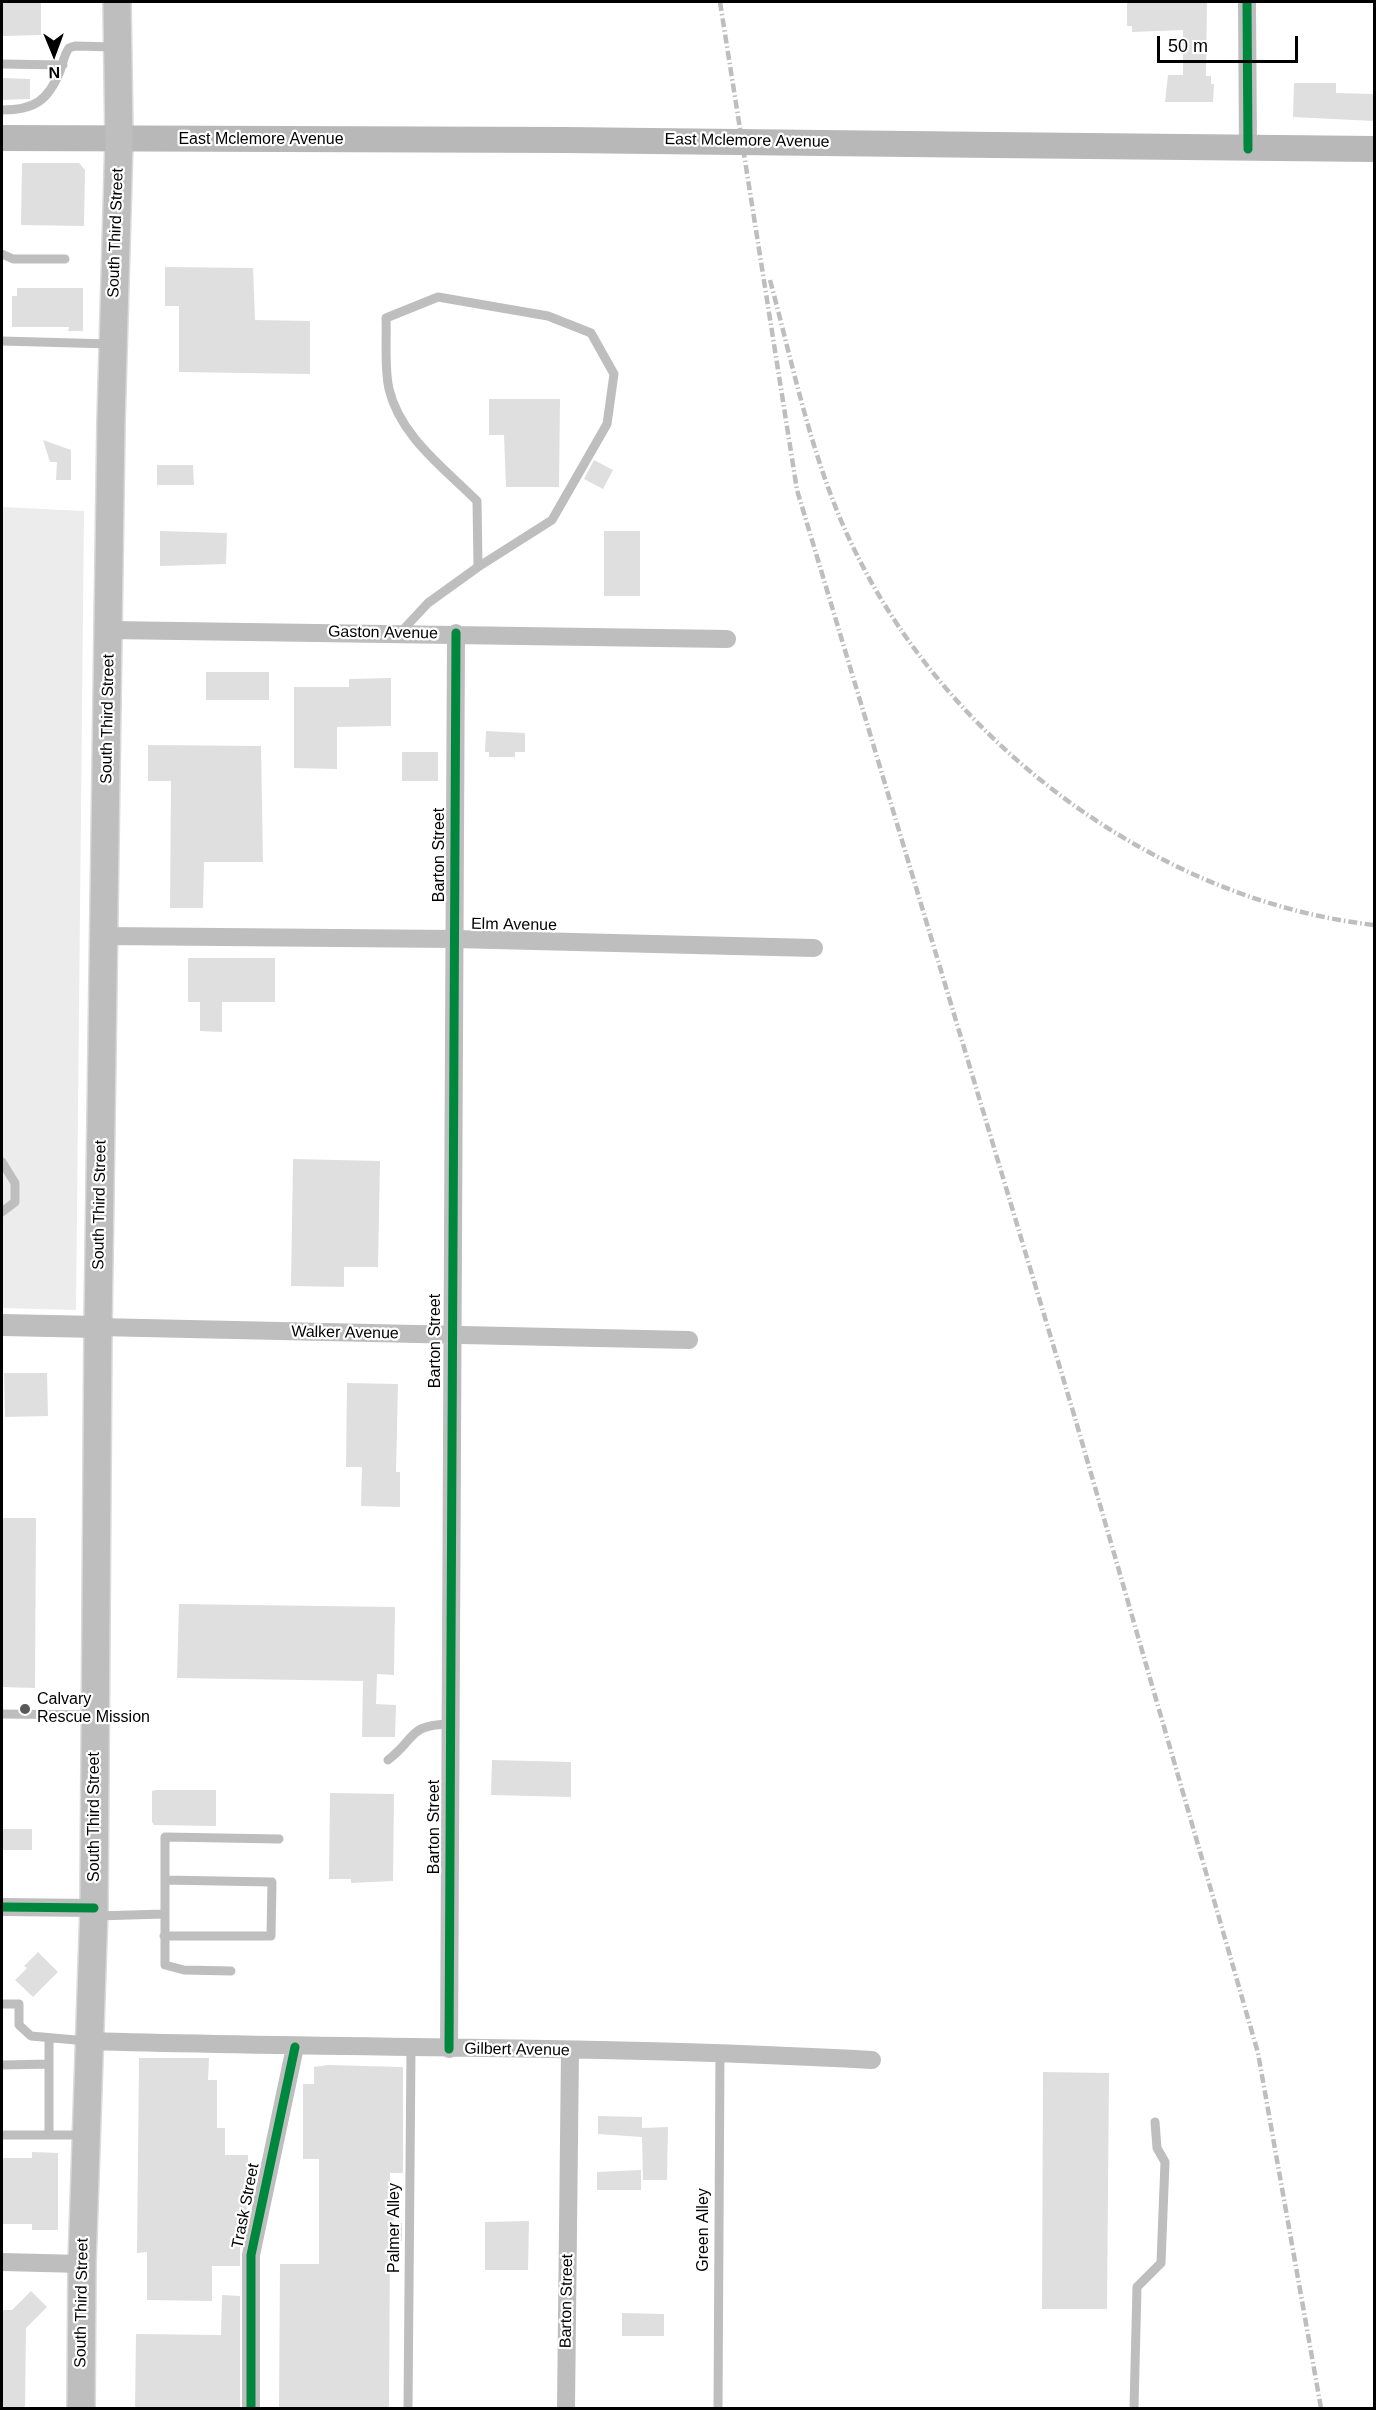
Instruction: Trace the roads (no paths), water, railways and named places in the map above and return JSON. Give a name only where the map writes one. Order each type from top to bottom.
[{"type":"main road","name":"South Third Street","points":[[81,2409],[82,2264],[94,1912],[98,1327],[118,140],[117,2]]},
{"type":"main road","points":[[2,138],[118,140]]},
{"type":"main road","name":"East Mclemore Avenue","points":[[118,140],[565,140],[1374,149]]},
{"type":"street","points":[[1246,2],[1248,149]]},
{"type":"street","name":"Gaston Avenue","points":[[110,630],[456,633],[727,639]]},
{"type":"street","name":"Barton Street","points":[[449,2049],[456,633]]},
{"type":"street","name":"Elm Avenue","points":[[104,936],[455,939],[814,948]]},
{"type":"street","name":"Walker Avenue","points":[[2,1325],[689,1340]]},
{"type":"street","points":[[2,1907],[94,1912]]},
{"type":"street","name":"Gilbert Avenue","points":[[90,2041],[411,2049],[720,2051],[872,2060]]},
{"type":"street","name":"Trask Street","points":[[251,2409],[251,2255],[295,2047]]},
{"type":"street","name":"Barton Street","points":[[566,2409],[570,2050]]},
{"type":"street","points":[[2,2262],[82,2264]]},
{"type":"lane","points":[[2,110],[26,109],[38,103],[57,80],[65,53],[75,46],[118,47]]},
{"type":"lane","points":[[2,64],[63,64]]},
{"type":"lane","points":[[2,254],[14,259],[65,259]]},
{"type":"lane","points":[[400,633],[428,603],[478,567],[552,520],[607,424],[614,374],[591,333],[548,316],[438,297],[386,318],[388,387],[397,416],[420,444],[477,501],[478,567]]},
{"type":"lane","points":[[2,341],[113,344]]},
{"type":"lane","points":[[2,1162],[15,1183],[15,1202],[2,1212]]},
{"type":"lane","points":[[2,1714],[95,1715]]},
{"type":"lane","points":[[388,1760],[399,1752],[416,1730],[433,1725],[450,1724]]},
{"type":"lane","points":[[231,1971],[184,1970],[165,1965],[165,1837],[279,1839]]},
{"type":"lane","points":[[164,1936],[271,1936],[272,1882],[165,1880]]},
{"type":"lane","points":[[94,1912],[165,1914]]},
{"type":"lane","points":[[2,2004],[19,2004],[19,2025],[31,2036],[90,2041]]},
{"type":"lane","points":[[49,2039],[49,2135]]},
{"type":"lane","name":"Palmer Alley","points":[[408,2409],[411,2049]]},
{"type":"lane","name":"Green Alley","points":[[718,2409],[720,2051]]},
{"type":"lane","points":[[2,2064],[49,2064]]},
{"type":"lane","points":[[1134,2409],[1137,2287],[1161,2263],[1165,2162],[1157,2148],[1155,2122]]},
{"type":"lane","points":[[2,2135],[87,2135]]},
{"type":"railway","points":[[720,2],[797,490],[1075,1418],[1258,2053],[1321,2408]]},
{"type":"railway","points":[[770,280],[817,456],[843,524],[858,557],[899,627],[949,692],[1007,751],[1072,804],[1142,849],[1217,884],[1295,910],[1374,925]]},
{"type":"place","name":"Calvary Rescue Mission","points":[[25,1709]]}]
